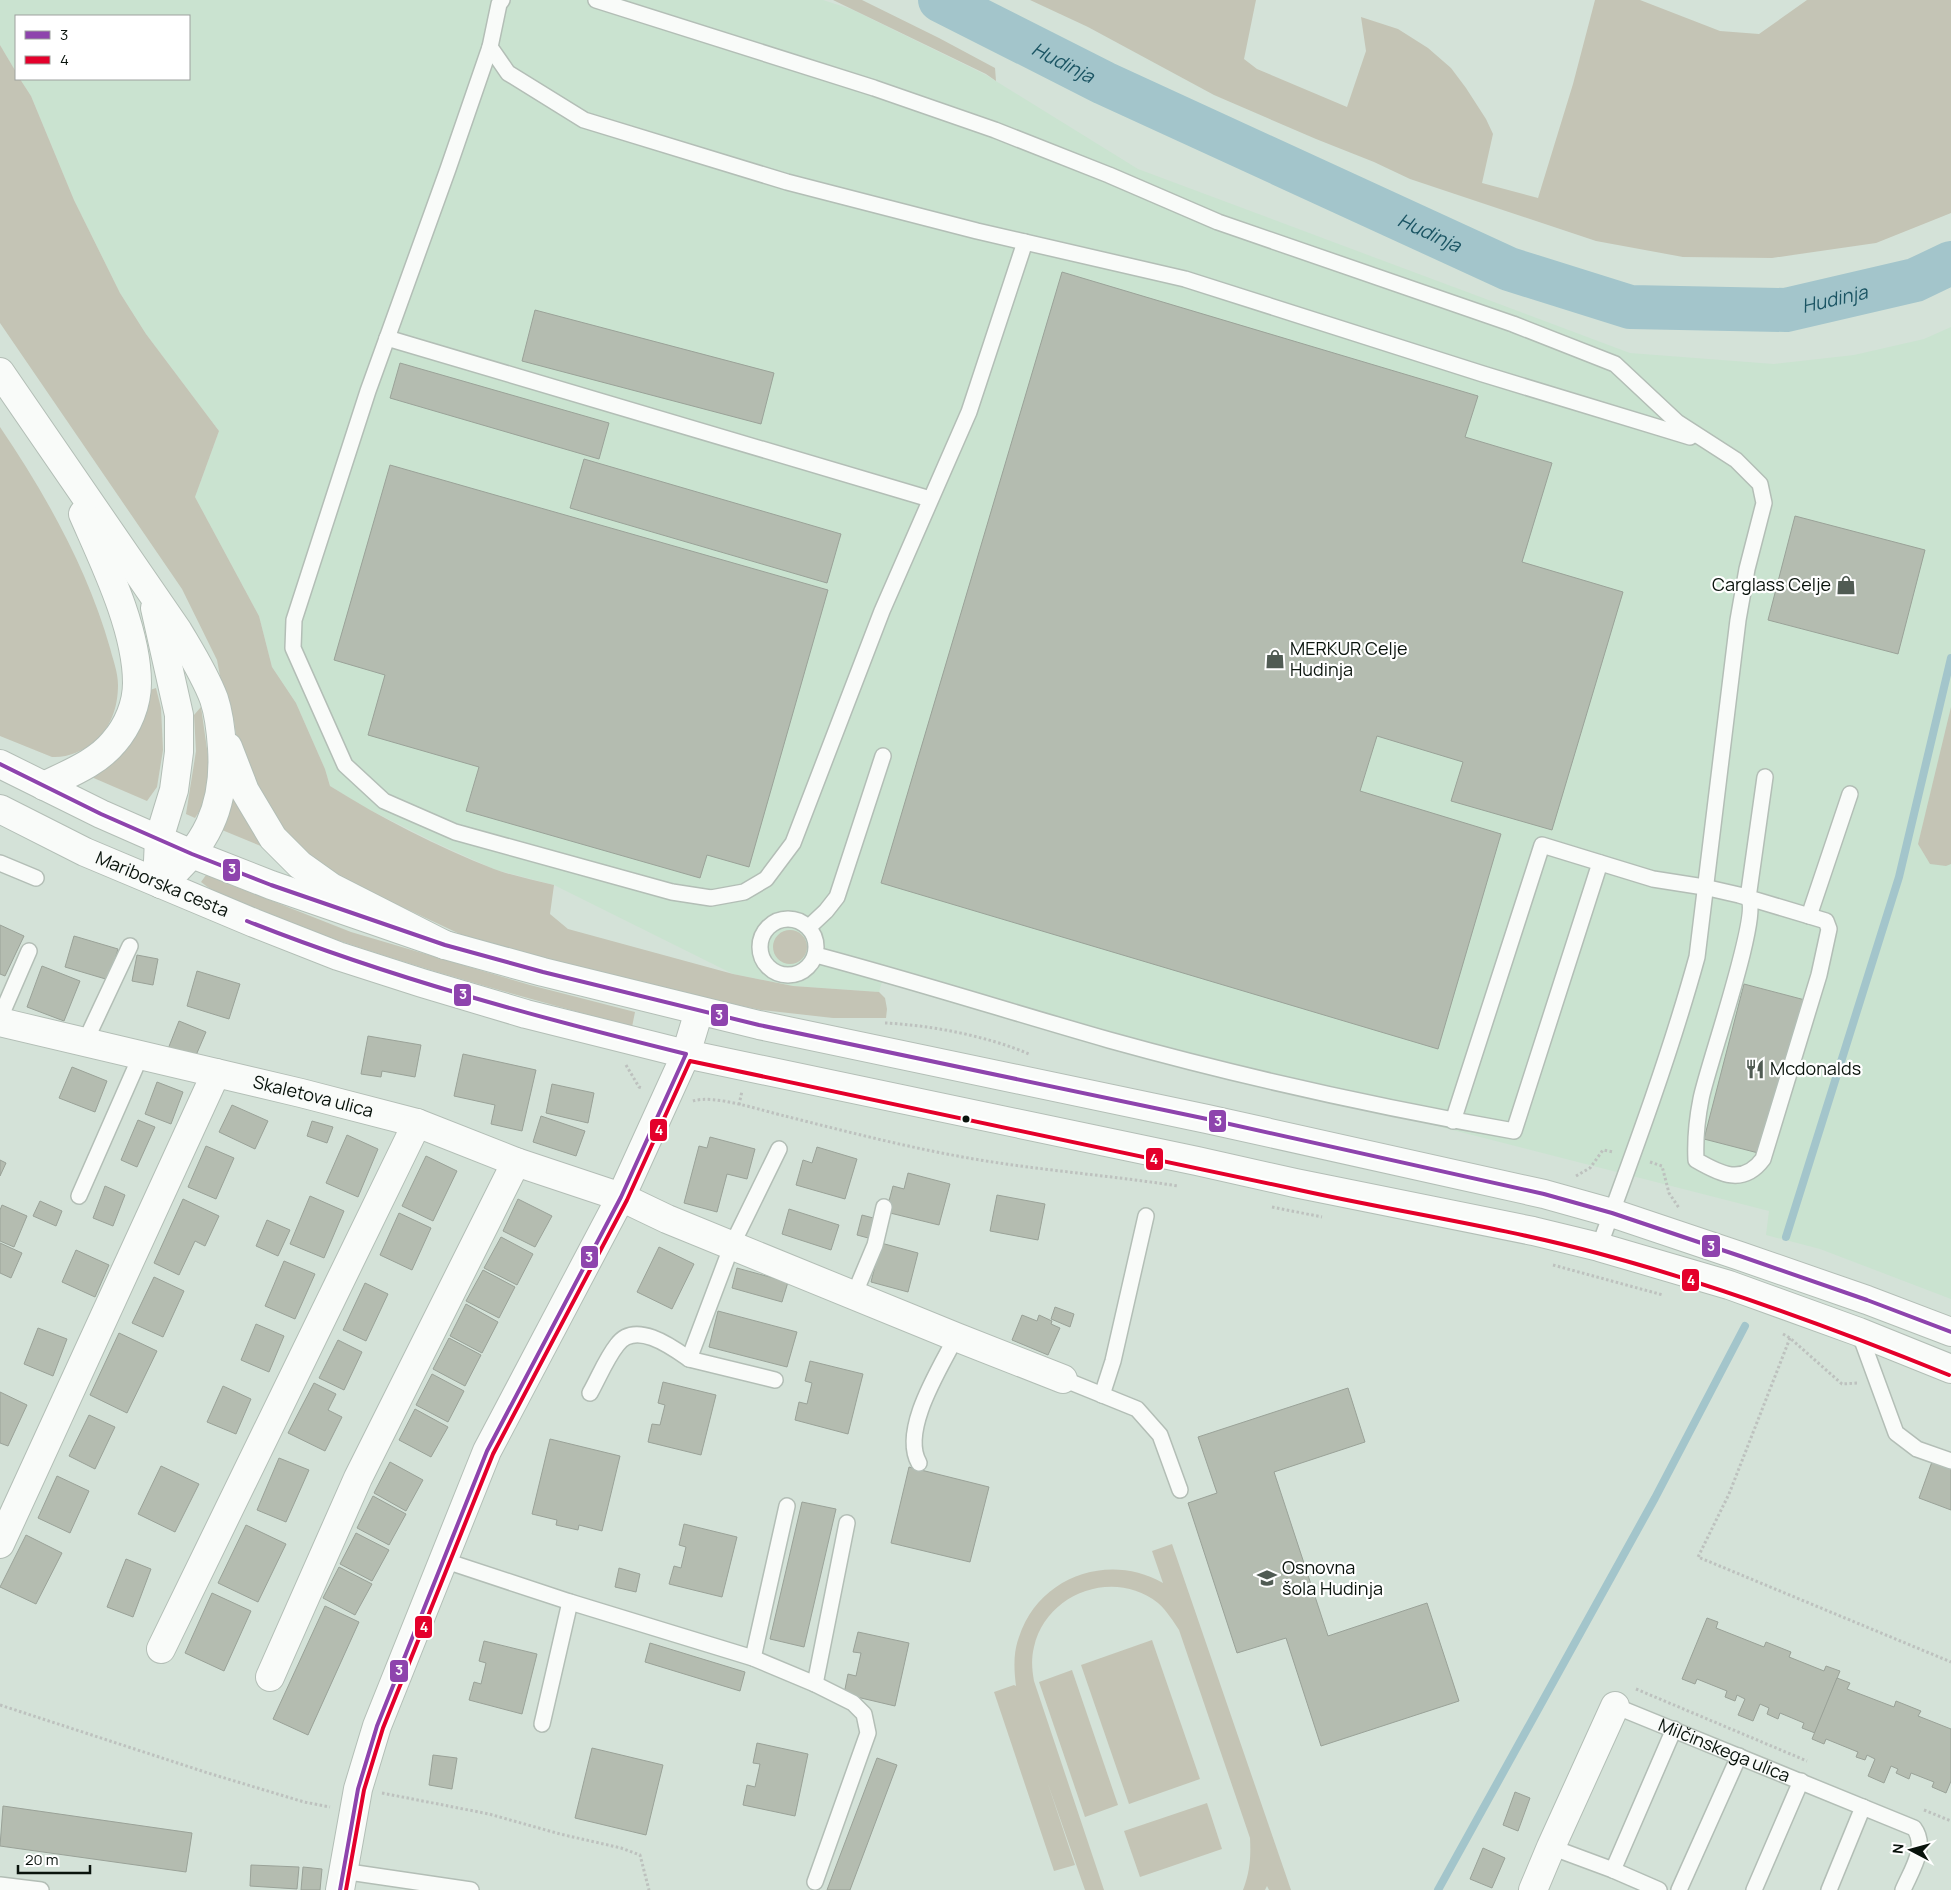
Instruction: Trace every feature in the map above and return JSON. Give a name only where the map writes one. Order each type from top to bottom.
[{"type":"main road","points":[[0,372],[57,452],[199,666],[214,700],[220,728],[224,773],[219,800],[207,831],[192,854],[178,870],[161,884]]},
{"type":"main road","points":[[44,786],[92,761],[113,743],[127,725],[134,703],[137,683],[131,638],[111,579],[57,452]]},
{"type":"main road","points":[[152,594],[178,715],[179,752],[174,790],[159,839],[158,861],[161,884]]},
{"type":"main road","points":[[220,728],[245,791],[273,838],[300,865],[331,887],[445,945]]},
{"type":"main road","points":[[0,764],[101,814],[192,854],[271,885],[445,945],[543,972],[759,1025],[1414,1164],[1544,1194],[1612,1213],[1866,1300],[1951,1332]]},
{"type":"main road","name":"Mariborska cesta","points":[[0,809],[85,852],[338,956],[422,984],[526,1014],[686,1054],[1196,1160],[1305,1185],[1533,1231],[1599,1247],[1729,1285],[1859,1332],[1951,1369]]},
{"type":"main road","points":[[341,1881],[356,1800],[377,1726],[443,1560],[488,1451],[621,1197],[686,1054],[699,1011]]},
{"type":"main road","name":"Skaletova ulica","points":[[2,1026],[141,1055],[417,1123],[516,1162],[621,1197],[667,1219],[956,1337],[1063,1378]]},
{"type":"main road","points":[[0,1544],[216,1073]]},
{"type":"main road","points":[[161,1649],[417,1123]]},
{"type":"main road","points":[[270,1677],[358,1478],[516,1162]]},
{"type":"main road","points":[[1533,1890],[1551,1847],[1624,1697]]},
{"type":"lane","points":[[502,0],[499,4],[490,47],[368,391],[294,620],[293,648],[345,765],[384,801],[455,832],[682,893],[711,898],[744,892],[766,878],[792,843],[882,612],[969,412],[1025,242]]},
{"type":"lane","points":[[596,0],[874,88],[995,130],[1109,175],[1218,222],[1513,324],[1616,364],[1677,422],[1736,460],[1760,484],[1764,503],[1738,620],[1697,956],[1684,1004],[1599,1247]]},
{"type":"lane","points":[[490,47],[508,73],[584,120],[787,182],[1185,280],[1483,374],[1708,442]]},
{"type":"lane","points":[[387,338],[930,499]]},
{"type":"lane","points":[[809,927],[826,911],[837,897],[883,756]]},
{"type":"lane","points":[[1453,1120],[1542,845],[1653,879],[1704,887],[1748,898],[1826,921],[1829,929],[1819,975],[1763,1160],[1755,1170],[1737,1176],[1722,1173],[1696,1160],[1696,1140],[1701,1097],[1744,942],[1750,910],[1748,898],[1765,777]]},
{"type":"lane","points":[[1815,917],[1850,794]]},
{"type":"lane","points":[[0,864],[36,878]]},
{"type":"lane","points":[[816,955],[900,977],[1155,1052],[1330,1094],[1514,1131],[1600,864]]},
{"type":"lane","points":[[780,918],[796,918],[809,927],[816,940],[816,955],[806,970],[792,976],[775,973],[762,961],[758,945],[765,928],[780,918]]},
{"type":"lane","points":[[85,1042],[130,946]]},
{"type":"lane","points":[[2,1026],[29,951]]},
{"type":"lane","points":[[78,1196],[141,1055]]},
{"type":"lane","points":[[689,1359],[732,1245],[778,1149]]},
{"type":"lane","points":[[854,1295],[875,1245],[884,1207]]},
{"type":"lane","points":[[1102,1395],[1113,1361],[1146,1216]]},
{"type":"lane","points":[[1859,1332],[1896,1433],[1917,1449],[1951,1461]]},
{"type":"lane","points":[[590,1393],[617,1343],[627,1336],[637,1334],[654,1338],[669,1345],[689,1359],[775,1380]]},
{"type":"lane","points":[[919,1463],[915,1455],[914,1442],[926,1394],[956,1337]]},
{"type":"lane","points":[[1063,1378],[1137,1409],[1160,1435],[1180,1490]]},
{"type":"lane","points":[[753,1658],[787,1506]]},
{"type":"lane","points":[[815,1684],[847,1523]]},
{"type":"lane","points":[[443,1560],[570,1602],[753,1658],[815,1684],[852,1703],[864,1714],[868,1733],[815,1882]]},
{"type":"lane","points":[[542,1724],[570,1602]]},
{"type":"lane","name":"Milčinskega ulica","points":[[1624,1697],[1674,1729],[1914,1828],[1920,1836],[1921,1846],[1903,1890]]},
{"type":"lane","points":[[1613,1870],[1674,1729]]},
{"type":"lane","points":[[1679,1890],[1738,1756]]},
{"type":"lane","points":[[1754,1890],[1801,1781]]},
{"type":"lane","points":[[1829,1890],[1863,1807]]},
{"type":"lane","points":[[1551,1847],[1613,1870],[1659,1890]]},
{"type":"lane","points":[[341,1881],[471,1890]]},
{"type":"lane","points":[[0,1884],[42,1890]]},
{"type":"path","points":[[624,1061],[639,1087]]},
{"type":"path","points":[[686,1103],[702,1098],[986,1161],[1124,1177],[1180,1186]]},
{"type":"path","points":[[1271,1206],[1327,1218]]},
{"type":"path","points":[[1545,1262],[1665,1296]]},
{"type":"path","points":[[1775,1331],[1790,1338],[1842,1384],[1877,1381]]},
{"type":"path","points":[[1790,1338],[1729,1494],[1698,1557],[1951,1662]]},
{"type":"path","points":[[1624,1697],[1815,1764]]},
{"type":"path","points":[[0,1705],[304,1802],[356,1800],[489,1814],[560,1834],[621,1848],[640,1855],[649,1890]]},
{"type":"path","points":[[1924,1810],[1951,1821]]},
{"type":"shaded area","points":[[0,0],[823,0],[851,9],[986,75],[1138,169],[1630,353],[1774,364],[1854,355],[1924,339],[1951,327],[1951,1299],[1820,1249],[1766,1235],[1769,1211],[1402,1117],[1323,1101],[882,982],[879,992],[793,986],[733,974],[554,885],[496,870],[436,843],[364,807],[330,786],[325,769],[296,703],[272,667],[259,616],[195,497],[219,431],[146,334],[120,293],[74,200],[31,96],[21,80],[190,80],[190,15],[15,15],[15,70],[0,45]]},
{"type":"shaded area","points":[[833,0],[862,0],[939,38],[995,68],[996,81],[986,74]]},
{"type":"shaded area","points":[[1030,0],[1256,0],[1244,59],[1257,69],[1347,107],[1366,51],[1361,17],[1398,29],[1428,48],[1451,68],[1486,119],[1493,134],[1482,183],[1538,198],[1573,84],[1595,0],[1640,0],[1720,31],[1759,34],[1807,0],[1951,0],[1951,213],[1876,243],[1772,258],[1683,257],[1596,241],[1410,179],[1374,162],[1316,139],[1214,95],[1088,27]]},
{"type":"shaded area","points":[[0,45],[15,70],[15,80],[21,80],[31,96],[74,200],[120,293],[146,334],[219,431],[195,497],[259,616],[272,667],[296,703],[325,769],[330,786],[390,821],[431,842],[501,871],[554,885],[550,914],[568,929],[733,974],[793,986],[879,992],[885,998],[886,1018],[833,1018],[761,1010],[645,985],[541,957],[462,935],[300,859],[239,756],[234,721],[221,681],[217,660],[182,589],[0,323]]},
{"type":"shaded area","points":[[0,427],[33,478],[64,533],[101,619],[117,675],[117,701],[105,730],[94,742],[85,748],[63,756],[52,757],[0,736]]},
{"type":"shaded area","points":[[156,688],[161,708],[163,750],[157,787],[147,801],[89,776],[144,692]]},
{"type":"shaded area","points":[[201,707],[209,763],[206,801],[195,818],[186,814],[196,751],[194,715]]},
{"type":"shaded area","points":[[1951,707],[1951,864],[1946,866],[1930,864],[1918,844]]},
{"type":"shaded area","points":[[232,795],[273,851],[222,830]]},
{"type":"shaded area","points":[[206,875],[351,932],[530,985],[635,1012],[632,1027],[431,970],[269,916],[240,905],[213,891],[201,882]]},
{"type":"shaded area","points":[[790,930],[802,935],[807,947],[802,959],[790,964],[778,959],[773,947],[778,935]]},
{"type":"shaded area","points":[[1172,1544],[1291,1890],[1269,1890],[1267,1886],[1265,1890],[1243,1890],[1250,1864],[1250,1838],[1179,1630],[1158,1603],[1141,1593],[1122,1588],[1103,1587],[1084,1592],[1067,1600],[1052,1612],[1041,1628],[1034,1647],[1032,1664],[1034,1681],[1104,1890],[1085,1890],[1048,1784],[1075,1865],[1054,1871],[994,1692],[1016,1686],[1014,1662],[1017,1643],[1029,1616],[1042,1598],[1059,1585],[1078,1575],[1099,1570],[1121,1570],[1142,1574],[1163,1583],[1152,1551]]},
{"type":"shaded area","points":[[1152,1640],[1200,1779],[1129,1804],[1081,1665]]},
{"type":"shaded area","points":[[1072,1670],[1118,1805],[1085,1817],[1039,1682]]},
{"type":"shaded area","points":[[1207,1803],[1222,1849],[1140,1877],[1124,1831]]},
{"type":"building","name":"MERKUR Celje Hudinja","points":[[1062,272],[1478,396],[1465,437],[1552,463],[1522,562],[1623,592],[1552,830],[1451,801],[1463,762],[1377,736],[1360,791],[1501,834],[1438,1049],[881,883]]},
{"type":"building","points":[[535,310],[774,373],[761,424],[522,361]]},
{"type":"building","points":[[400,363],[609,423],[599,459],[390,398]]},
{"type":"building","points":[[584,459],[841,534],[827,583],[570,508]]},
{"type":"building","points":[[390,465],[828,590],[749,867],[707,855],[700,878],[466,811],[479,767],[368,735],[385,675],[334,660]]},
{"type":"building","name":"Carglass Celje","points":[[1795,516],[1925,550],[1898,654],[1768,620]]},
{"type":"building","points":[[0,925],[24,936],[5,976],[0,974]]},
{"type":"building","points":[[74,936],[118,949],[109,980],[65,967]]},
{"type":"building","points":[[137,955],[158,959],[153,985],[132,981]]},
{"type":"building","points":[[42,966],[80,981],[64,1021],[27,1007]]},
{"type":"building","points":[[197,971],[240,984],[229,1019],[187,1006]]},
{"type":"building","name":"Mcdonalds","points":[[1744,984],[1805,1000],[1766,1155],[1704,1139]]},
{"type":"building","points":[[179,1021],[206,1032],[194,1060],[168,1049]]},
{"type":"building","points":[[368,1036],[421,1045],[415,1077],[382,1071],[381,1077],[361,1074]]},
{"type":"building","points":[[463,1054],[536,1070],[522,1131],[491,1124],[495,1105],[454,1096]]},
{"type":"building","points":[[72,1067],[107,1081],[95,1112],[59,1098]]},
{"type":"building","points":[[157,1082],[183,1092],[171,1124],[145,1114]]},
{"type":"building","points":[[552,1084],[594,1093],[588,1123],[546,1113]]},
{"type":"building","points":[[232,1105],[268,1121],[255,1149],[219,1132]]},
{"type":"building","points":[[541,1116],[585,1131],[576,1156],[533,1142]]},
{"type":"building","points":[[138,1120],[155,1127],[137,1167],[121,1160]]},
{"type":"building","points":[[312,1121],[333,1127],[327,1143],[307,1136]]},
{"type":"building","points":[[347,1135],[378,1149],[358,1197],[326,1183]]},
{"type":"building","points":[[710,1137],[755,1149],[747,1179],[727,1174],[717,1212],[684,1203],[699,1146],[707,1148]]},
{"type":"building","points":[[206,1146],[234,1158],[216,1199],[188,1187]]},
{"type":"building","points":[[817,1147],[857,1159],[845,1199],[796,1185],[803,1160],[812,1163]]},
{"type":"building","points":[[426,1156],[457,1171],[433,1221],[402,1206]]},
{"type":"building","points":[[0,1160],[6,1163],[0,1176]]},
{"type":"building","points":[[908,1173],[950,1184],[939,1225],[886,1212],[893,1186],[904,1189]]},
{"type":"building","points":[[105,1186],[125,1195],[113,1226],[93,1218]]},
{"type":"building","points":[[997,1195],[1045,1204],[1038,1240],[990,1231]]},
{"type":"building","points":[[310,1196],[344,1211],[324,1258],[290,1244]]},
{"type":"building","points":[[183,1199],[219,1216],[205,1246],[195,1241],[179,1275],[154,1263]]},
{"type":"building","points":[[518,1199],[552,1216],[535,1247],[503,1231]]},
{"type":"building","points":[[40,1201],[62,1211],[56,1226],[33,1216]]},
{"type":"building","points":[[2,1205],[27,1216],[14,1247],[0,1241],[0,1210]]},
{"type":"building","points":[[789,1209],[839,1225],[831,1250],[782,1234]]},
{"type":"building","points":[[399,1213],[431,1228],[412,1270],[380,1255]]},
{"type":"building","points":[[862,1215],[877,1219],[872,1239],[857,1235]]},
{"type":"building","points":[[267,1220],[290,1230],[278,1256],[256,1246]]},
{"type":"building","points":[[501,1237],[533,1254],[517,1285],[484,1268]]},
{"type":"building","points":[[0,1243],[22,1253],[11,1278],[0,1273]]},
{"type":"building","points":[[881,1243],[918,1253],[908,1292],[871,1282]]},
{"type":"building","points":[[659,1247],[694,1264],[672,1309],[637,1292]]},
{"type":"building","points":[[76,1250],[109,1265],[95,1297],[62,1282]]},
{"type":"building","points":[[284,1261],[315,1274],[295,1319],[265,1306]]},
{"type":"building","points":[[737,1268],[788,1282],[782,1302],[732,1288]]},
{"type":"building","points":[[483,1270],[515,1287],[499,1318],[466,1301]]},
{"type":"building","points":[[154,1277],[184,1291],[163,1337],[132,1323]]},
{"type":"building","points":[[365,1283],[388,1294],[366,1341],[343,1330]]},
{"type":"building","points":[[466,1304],[498,1322],[482,1353],[450,1336]]},
{"type":"building","points":[[1055,1307],[1074,1314],[1070,1327],[1051,1319]]},
{"type":"building","points":[[718,1311],[797,1332],[787,1367],[709,1347]]},
{"type":"building","points":[[1022,1315],[1037,1321],[1039,1315],[1052,1321],[1051,1324],[1060,1328],[1048,1355],[1012,1340]]},
{"type":"building","points":[[256,1324],[284,1336],[269,1372],[241,1360]]},
{"type":"building","points":[[38,1328],[67,1339],[53,1376],[24,1364]]},
{"type":"building","points":[[119,1333],[157,1351],[127,1413],[90,1395]]},
{"type":"building","points":[[449,1338],[481,1355],[465,1386],[433,1369]]},
{"type":"building","points":[[338,1340],[362,1352],[344,1390],[319,1378]]},
{"type":"building","points":[[810,1361],[863,1374],[848,1434],[795,1420],[799,1402],[807,1404],[812,1383],[805,1381]]},
{"type":"building","points":[[432,1374],[464,1391],[448,1422],[416,1405]]},
{"type":"building","points":[[663,1382],[716,1395],[701,1455],[648,1442],[652,1424],[660,1425],[665,1405],[658,1403]]},
{"type":"building","points":[[314,1383],[336,1394],[328,1410],[342,1417],[325,1451],[288,1433]]},
{"type":"building","points":[[223,1386],[251,1399],[236,1434],[207,1422]]},
{"type":"building","points":[[1348,1388],[1365,1442],[1274,1472],[1328,1636],[1427,1603],[1459,1701],[1321,1746],[1286,1638],[1237,1653],[1188,1503],[1217,1493],[1198,1437]]},
{"type":"building","points":[[0,1392],[27,1405],[8,1446],[0,1443]]},
{"type":"building","points":[[415,1409],[448,1427],[431,1457],[399,1440]]},
{"type":"building","points":[[89,1415],[115,1427],[95,1469],[69,1456]]},
{"type":"building","points":[[550,1439],[620,1456],[602,1531],[579,1525],[578,1530],[556,1525],[557,1520],[532,1514]]},
{"type":"building","points":[[1937,1448],[1951,1453],[1951,1510],[1919,1498]]},
{"type":"building","points":[[279,1458],[309,1470],[286,1522],[257,1510]]},
{"type":"building","points":[[390,1462],[423,1480],[406,1511],[374,1493]]},
{"type":"building","points":[[161,1466],[199,1484],[175,1532],[138,1514]]},
{"type":"building","points":[[909,1467],[989,1487],[970,1562],[891,1543]]},
{"type":"building","points":[[57,1476],[89,1491],[70,1533],[38,1518]]},
{"type":"building","points":[[373,1496],[406,1514],[389,1545],[357,1528]]},
{"type":"building","points":[[802,1502],[836,1509],[804,1647],[770,1639]]},
{"type":"building","points":[[684,1524],[737,1537],[722,1597],[669,1584],[674,1566],[681,1568],[686,1547],[679,1545]]},
{"type":"building","points":[[246,1525],[286,1544],[258,1602],[218,1583]]},
{"type":"building","points":[[356,1533],[389,1550],[372,1581],[340,1564]]},
{"type":"building","points":[[26,1535],[62,1553],[36,1604],[0,1587]]},
{"type":"building","points":[[126,1559],[151,1569],[133,1617],[107,1607]]},
{"type":"building","points":[[339,1567],[372,1584],[355,1615],[323,1598]]},
{"type":"building","points":[[619,1568],[640,1574],[636,1592],[615,1587]]},
{"type":"building","points":[[212,1593],[251,1611],[224,1671],[185,1653]]},
{"type":"building","points":[[325,1606],[359,1622],[308,1735],[273,1719]]},
{"type":"building","points":[[1707,1618],[1718,1622],[1716,1628],[1764,1647],[1766,1642],[1791,1652],[1789,1657],[1824,1671],[1826,1666],[1840,1671],[1815,1733],[1802,1728],[1804,1723],[1780,1713],[1778,1719],[1767,1714],[1769,1708],[1760,1704],[1753,1721],[1738,1715],[1745,1699],[1737,1695],[1735,1701],[1725,1697],[1727,1691],[1697,1679],[1695,1684],[1682,1679]]},
{"type":"building","points":[[858,1632],[909,1643],[895,1706],[844,1694],[848,1674],[856,1676],[861,1653],[853,1652]]},
{"type":"building","points":[[484,1641],[537,1654],[522,1714],[469,1700],[474,1682],[481,1684],[486,1663],[479,1661]]},
{"type":"building","points":[[650,1643],[745,1672],[740,1691],[645,1662]]},
{"type":"building","points":[[1837,1678],[1850,1683],[1847,1689],[1894,1707],[1896,1701],[1921,1711],[1918,1716],[1951,1729],[1951,1781],[1946,1793],[1932,1787],[1934,1782],[1911,1773],[1909,1779],[1896,1773],[1898,1769],[1891,1766],[1884,1783],[1868,1776],[1875,1759],[1867,1755],[1865,1760],[1856,1757],[1858,1752],[1826,1739],[1824,1744],[1812,1739]]},
{"type":"building","points":[[757,1743],[808,1754],[795,1816],[743,1805],[747,1785],[755,1787],[760,1764],[753,1763]]},
{"type":"building","points":[[592,1748],[663,1765],[646,1835],[575,1818]]},
{"type":"building","points":[[433,1755],[457,1758],[452,1789],[429,1785]]},
{"type":"building","points":[[877,1758],[897,1765],[850,1890],[827,1890]]},
{"type":"building","points":[[1515,1792],[1530,1798],[1518,1831],[1503,1825]]},
{"type":"building","points":[[3,1806],[192,1833],[186,1872],[0,1846]]},
{"type":"building","points":[[1483,1848],[1505,1858],[1492,1888],[1470,1879]]},
{"type":"building","points":[[251,1865],[299,1867],[297,1889],[250,1886]]},
{"type":"building","points":[[303,1867],[322,1869],[320,1890],[301,1890]]},
{"type":"waterway","name":"Hudinja","points":[[940,0],[1104,83],[1509,269],[1630,307],[1786,310],[1915,280],[1951,263]]},
{"type":"waterway","points":[[1786,1237],[1899,877],[1951,658]]},
{"type":"waterway","points":[[1438,1890],[1655,1498],[1745,1326]]},
{"type":"transit line","name":"3","points":[[0,764],[101,814],[192,854],[271,885],[445,945],[543,972],[759,1025],[1207,1119],[1544,1194],[1612,1213],[1740,1256],[1867,1300],[1951,1332]]},
{"type":"transit line","name":"3","points":[[247,921],[355,961],[464,995],[686,1054],[621,1197],[487,1451],[377,1726],[358,1789],[340,1890]]},
{"type":"transit line","name":"4","points":[[346,1890],[364,1790],[383,1728],[493,1454],[627,1200],[690,1061],[1559,1243],[1731,1293],[1818,1324],[1949,1375]]},
{"type":"place","name":"Carglass Celje","points":[[1846,585]]},
{"type":"place","name":"MERKUR Celje Hudinja","points":[[1275,659]]},
{"type":"place","name":"Mcdonalds","points":[[1755,1069]]},
{"type":"place","name":"Osnovna šola Hudinja","points":[[1267,1578]]}]
